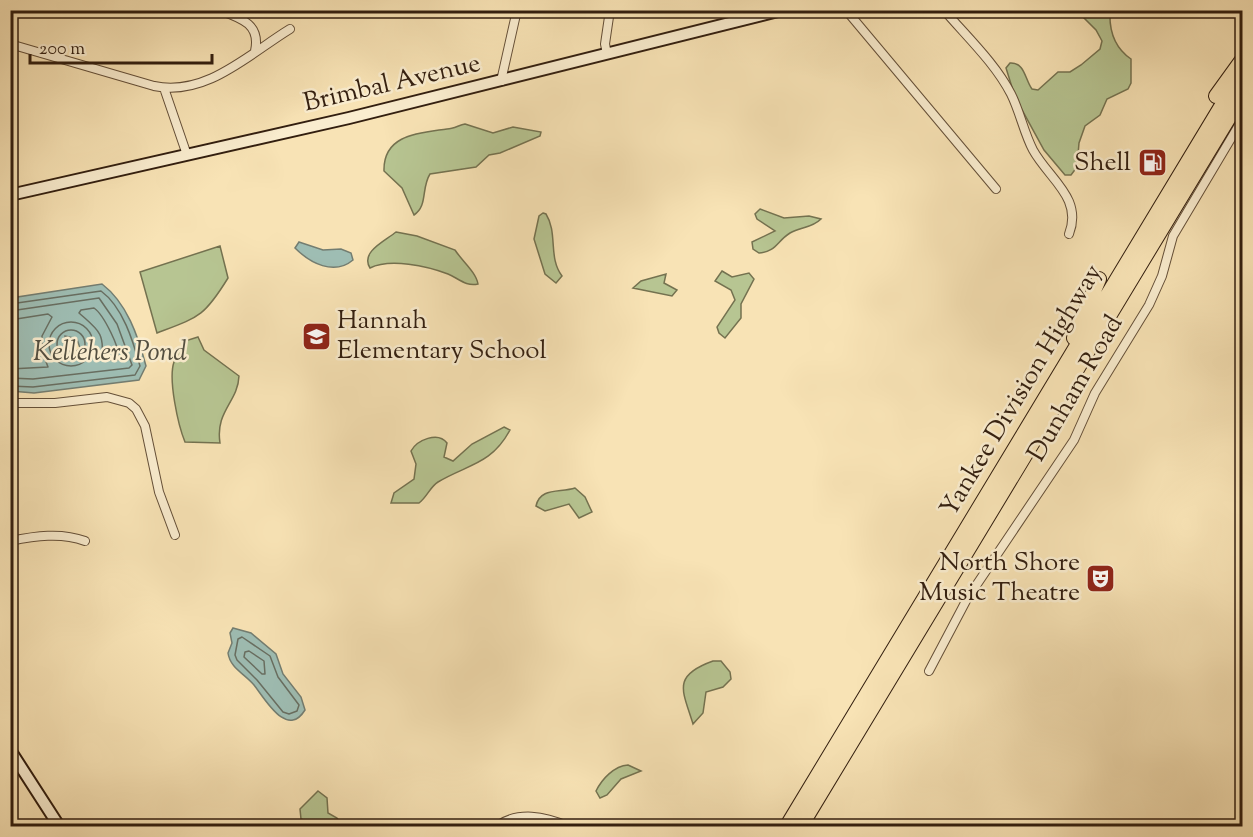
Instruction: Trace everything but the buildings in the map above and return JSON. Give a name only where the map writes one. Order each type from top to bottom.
[{"type":"highway","points":[[1216,96],[1242,60]]},
{"type":"highway","name":"Yankee Division Highway","points":[[787,826],[1242,72]]},
{"type":"highway","name":"Yankee Division Highway","points":[[801,826],[1242,96]]},
{"type":"highway","points":[[1049,393],[1099,279]]},
{"type":"main road","name":"Brimbal Avenue","points":[[10,195],[501,81],[782,10]]},
{"type":"main road","points":[[10,750],[59,826]]},
{"type":"street","points":[[219,10],[254,28],[258,39],[255,51]]},
{"type":"street","points":[[501,81],[517,10]]},
{"type":"street","points":[[607,54],[605,44],[610,10]]},
{"type":"street","points":[[846,10],[996,189]]},
{"type":"street","points":[[944,10],[993,67],[1010,93],[1033,150],[1071,202],[1075,214],[1069,234]]},
{"type":"street","points":[[10,44],[164,88],[203,83],[247,59],[255,51],[290,29]]},
{"type":"street","points":[[164,88],[187,155]]},
{"type":"street","name":"Dunham Road","points":[[929,671],[967,599],[1074,440],[1095,393],[1149,305],[1162,276],[1173,236],[1242,120]]},
{"type":"street","points":[[10,403],[107,397],[129,403],[136,409],[145,426],[159,492],[175,536]]},
{"type":"street","points":[[10,542],[33,537],[71,536],[85,541]]},
{"type":"street","points":[[497,826],[526,816],[549,819],[567,826]]},
{"type":"green space","points":[[1076,10],[1110,11],[1114,38],[1125,55],[1131,59],[1131,83],[1128,89],[1107,99],[1100,115],[1085,126],[1079,143],[1077,167],[1071,175],[1065,175],[1044,150],[1015,97],[1006,68],[1010,63],[1019,65],[1032,89],[1038,90],[1058,72],[1070,72],[1081,65],[1100,49],[1102,41],[1096,30]]},
{"type":"green space","points":[[465,124],[493,133],[513,127],[541,132],[540,136],[500,153],[489,155],[476,167],[430,174],[423,202],[414,215],[402,188],[384,171],[385,159],[390,149],[396,143],[415,134]]},
{"type":"green space","points":[[760,209],[784,218],[809,216],[821,219],[790,233],[769,251],[759,253],[753,249],[752,242],[775,231],[757,219],[755,214]]},
{"type":"green space","points":[[543,213],[550,221],[555,261],[562,276],[556,283],[545,274],[534,239],[539,216]]},
{"type":"green space","points":[[396,232],[417,236],[455,250],[472,271],[478,284],[466,283],[439,271],[409,264],[378,265],[370,268],[368,257],[371,252]]},
{"type":"green space","points":[[220,246],[228,278],[213,301],[192,319],[157,333],[140,272]]},
{"type":"green space","points":[[722,271],[732,277],[749,273],[754,279],[741,304],[741,318],[725,338],[719,333],[717,327],[735,300],[731,290],[715,281]]},
{"type":"green space","points":[[666,274],[664,283],[677,290],[672,296],[633,288],[641,281]]},
{"type":"green space","points":[[198,337],[204,350],[239,376],[235,393],[221,423],[220,443],[185,442],[179,425],[172,370],[185,341]]},
{"type":"green space","points":[[504,427],[510,430],[495,450],[487,457],[438,482],[419,503],[391,503],[394,493],[414,479],[416,464],[411,451],[418,443],[433,437],[443,439],[447,443],[444,457],[453,461],[472,444]]},
{"type":"green space","points":[[575,488],[585,497],[592,512],[579,518],[569,504],[545,511],[536,506],[538,500],[546,493]]},
{"type":"green space","points":[[713,661],[721,661],[730,672],[731,679],[723,687],[706,692],[703,713],[693,724],[684,694],[686,679],[700,667]]},
{"type":"green space","points":[[628,765],[641,771],[621,779],[607,795],[600,798],[596,791],[605,778],[618,768]]},
{"type":"green space","points":[[318,791],[327,798],[328,813],[337,818],[343,826],[321,826],[301,819],[300,809]]},
{"type":"water","points":[[299,242],[323,250],[341,249],[351,253],[353,260],[338,267],[323,266],[315,263],[295,248]]},
{"type":"water","name":"Kellehers Pond","points":[[102,284],[125,310],[135,332],[146,366],[139,380],[34,393],[11,391],[11,298]],"holes":[[[65,336],[77,339],[80,348],[73,354],[64,347]]]},
{"type":"water","points":[[233,628],[251,633],[276,654],[283,674],[301,697],[305,710],[298,718],[284,719],[277,714],[254,685],[232,663],[228,653],[232,643],[230,633]]},
{"type":"place","name":"Shell","points":[[1152,163]]},
{"type":"place","name":"Hannah Elementary School","points":[[316,336]]},
{"type":"place","name":"North Shore Music Theatre","points":[[1101,578]]}]
